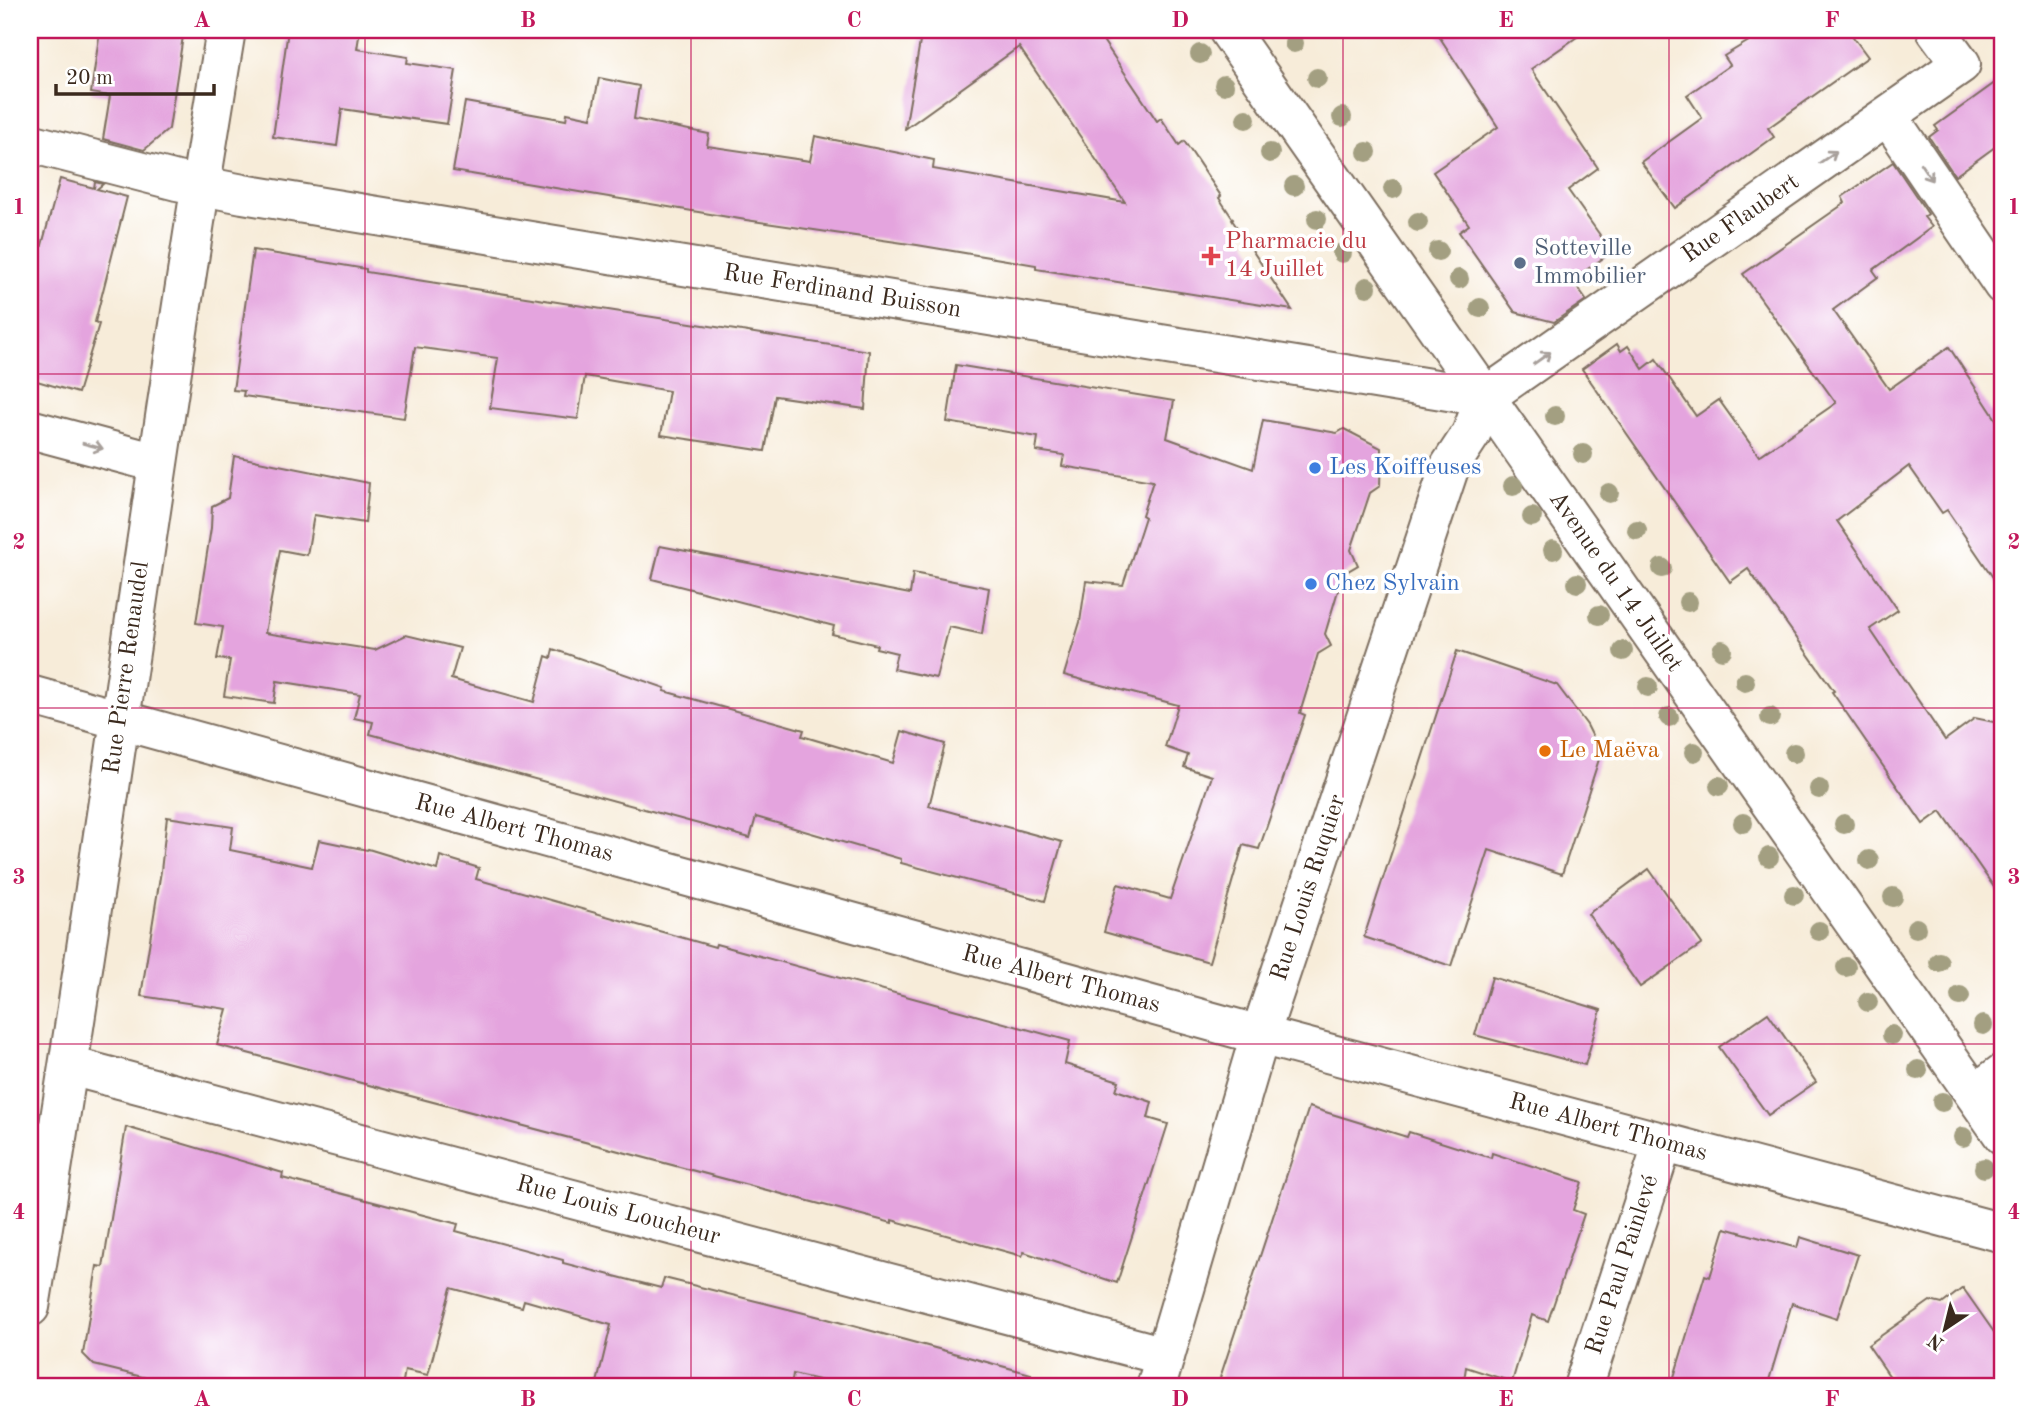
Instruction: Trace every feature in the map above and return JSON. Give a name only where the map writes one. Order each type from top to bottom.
[{"type":"street","name":"Rue Pierre Renaudel","points":[[30,1307],[70,1066],[157,463],[226,30]]},
{"type":"street","name":"Avenue du 14 Juillet","points":[[1228,30],[1485,397],[1989,1083],[2003,1135]]},
{"type":"street","name":"Rue Flaubert","points":[[1485,397],[1961,65],[1936,30]]},
{"type":"street","points":[[1888,116],[2003,285]]},
{"type":"street","name":"Rue Ferdinand Buisson","points":[[30,143],[200,185],[270,198],[1485,397]]},
{"type":"street","name":"Rue Louis Ruquier","points":[[1161,1372],[1260,1035],[1450,466],[1471,434],[1485,397]]},
{"type":"street","points":[[30,429],[157,463]]},
{"type":"street","name":"Rue Albert Thomas","points":[[30,695],[1260,1035],[2003,1233]]},
{"type":"street","name":"Rue Louis Loucheur","points":[[70,1066],[1161,1372]]},
{"type":"street","name":"Rue Paul Painlevé","points":[[1583,1387],[1663,1143]]},
{"type":"building","points":[[100,30],[143,30],[183,36],[169,129],[144,150],[103,139],[110,96],[91,93]]},
{"type":"building","points":[[288,30],[360,30],[357,49],[408,57],[407,63],[456,70],[447,124],[342,109],[337,146],[273,137]]},
{"type":"building","points":[[922,30],[1096,30],[1157,121],[1161,118],[1179,145],[1184,141],[1292,310],[1036,269],[1036,265],[917,245],[746,220],[453,171],[465,102],[566,120],[567,113],[591,118],[599,78],[639,86],[634,119],[709,134],[707,146],[810,161],[815,136],[934,160],[933,169],[1125,202],[1019,47],[905,129]]},
{"type":"building","points":[[1435,30],[1587,30],[1531,69],[1598,168],[1568,190],[1612,252],[1572,280],[1586,300],[1554,322],[1515,312],[1459,232],[1469,225],[1433,172],[1498,127]]},
{"type":"building","points":[[1767,30],[1848,30],[1868,57],[1768,128],[1774,137],[1675,208],[1641,162],[1702,118],[1687,95],[1730,65],[1724,56]]},
{"type":"building","points":[[2003,77],[2003,141],[1955,176],[1929,137],[1938,130],[1935,126]]},
{"type":"building","points":[[1893,162],[1928,214],[1924,217],[1932,227],[1873,270],[1878,277],[1833,310],[1889,389],[1949,347],[2003,430],[2003,592],[1947,510],[1942,513],[1909,466],[1837,521],[1898,610],[1870,629],[1945,740],[1975,718],[2003,724],[2003,900],[1941,811],[1923,824],[1748,569],[1730,582],[1582,369],[1617,344],[1621,351],[1628,346],[1643,369],[1656,359],[1696,416],[1719,400],[1759,456],[1836,403],[1743,274],[1845,203],[1842,197]]},
{"type":"building","points":[[60,179],[94,188],[95,182],[103,184],[97,189],[127,197],[95,322],[99,324],[78,393],[30,379],[30,338],[40,300],[30,298],[30,289]]},
{"type":"building","points":[[253,250],[366,269],[366,272],[869,351],[865,409],[775,396],[765,451],[661,435],[669,391],[585,376],[578,419],[490,408],[498,358],[415,347],[404,418],[243,396],[244,391],[233,390]]},
{"type":"building","points":[[956,365],[1174,401],[1167,438],[1253,469],[1263,420],[1337,433],[1344,429],[1381,448],[1380,486],[1370,493],[1351,550],[1358,565],[1343,574],[1325,634],[1331,646],[1318,654],[1300,713],[1305,715],[1259,849],[1243,845],[1209,962],[1104,932],[1118,884],[1170,899],[1212,776],[1184,767],[1188,755],[1165,747],[1178,705],[1064,675],[1080,622],[1086,581],[1123,585],[1145,517],[1142,515],[1153,481],[1062,466],[1064,455],[1036,451],[1038,437],[947,422]]},
{"type":"building","points":[[234,456],[369,483],[365,523],[314,515],[307,555],[280,550],[265,633],[375,650],[406,635],[460,648],[451,679],[534,702],[546,656],[551,658],[553,649],[665,688],[664,691],[804,730],[802,736],[893,763],[902,731],[945,744],[929,806],[1062,842],[1045,901],[901,863],[901,859],[756,817],[750,838],[370,734],[373,722],[354,718],[360,694],[277,681],[274,703],[224,696],[230,660],[217,659],[223,627],[196,623],[212,506],[228,498]]},
{"type":"building","points":[[660,546],[910,594],[913,573],[989,588],[982,634],[949,627],[936,678],[893,669],[897,653],[832,634],[834,626],[652,579]]},
{"type":"building","points":[[1457,651],[1557,685],[1587,725],[1601,753],[1562,874],[1489,850],[1451,966],[1364,937]]},
{"type":"building","points":[[167,817],[233,827],[230,850],[312,867],[319,840],[368,849],[437,870],[440,856],[479,868],[476,879],[715,947],[716,944],[1070,1041],[1065,1064],[1119,1081],[1116,1090],[1152,1102],[1148,1118],[1168,1124],[1117,1283],[1024,1252],[1022,1256],[892,1220],[892,1223],[217,1045],[227,1009],[141,996]]},
{"type":"building","points":[[1649,869],[1702,944],[1640,987],[1588,914]]},
{"type":"building","points":[[1492,977],[1601,1010],[1585,1065],[1475,1035]]},
{"type":"building","points":[[1768,1013],[1816,1082],[1768,1115],[1719,1047]]},
{"type":"building","points":[[1309,1107],[1407,1137],[1409,1132],[1491,1158],[1492,1153],[1582,1182],[1573,1210],[1584,1214],[1548,1321],[1532,1315],[1512,1382],[1466,1367],[1463,1387],[1217,1387]]},
{"type":"building","points":[[126,1127],[283,1173],[282,1178],[458,1224],[456,1231],[563,1260],[563,1263],[661,1288],[664,1278],[1031,1374],[1029,1387],[848,1387],[793,1374],[791,1387],[596,1387],[611,1325],[524,1300],[522,1307],[451,1288],[428,1375],[405,1370],[402,1387],[183,1387],[94,1365],[83,1354],[97,1266],[103,1267]]},
{"type":"building","points":[[1725,1228],[1797,1248],[1800,1237],[1858,1255],[1837,1318],[1792,1303],[1767,1387],[1671,1387],[1705,1275],[1710,1277]]},
{"type":"building","points":[[1963,1288],[2003,1345],[2003,1387],[1897,1387],[1868,1345],[1930,1301],[1942,1304]]},
{"type":"place","name":"Pharmacie du 14 Juillet","points":[[1211,256]]},
{"type":"place","name":"Sotteville Immobilier","points":[[1520,263]]},
{"type":"place","name":"Les Koiffeuses","points":[[1315,468]]},
{"type":"place","name":"Chez Sylvain","points":[[1311,584]]},
{"type":"place","name":"Le Maëva","points":[[1545,751]]}]
